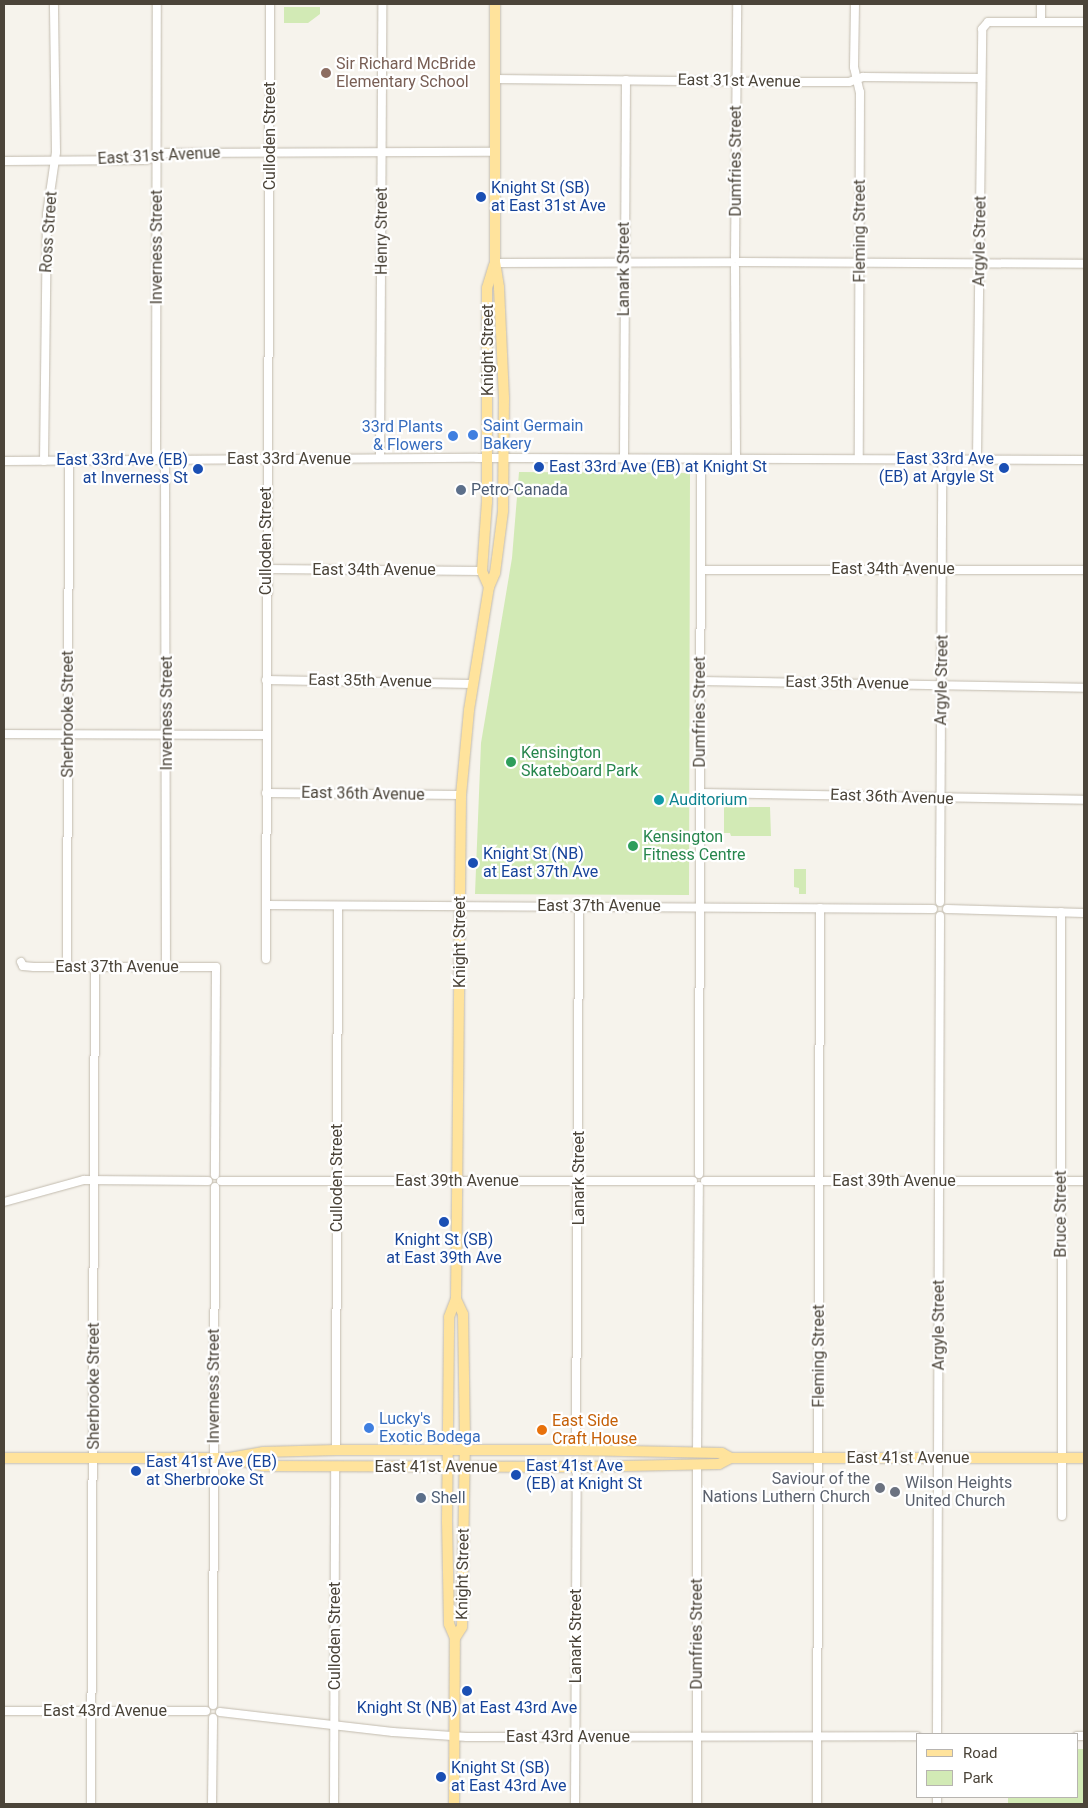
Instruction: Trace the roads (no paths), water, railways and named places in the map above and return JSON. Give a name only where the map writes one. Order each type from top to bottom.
[{"type":"main road","name":"Knight Street","points":[[454,1804],[455,1638],[449,1624],[448,1450],[449,1317],[456,1299],[461,795],[473,684],[489,586],[495,572],[502,532],[504,458],[499,287],[495,263],[495,4]]},
{"type":"main road","name":"Knight Street","points":[[489,586],[482,571],[488,458],[487,288],[495,263]]},
{"type":"main road","name":"Knight Street","points":[[455,1638],[462,1627],[465,1450],[463,1314],[456,1299]]},
{"type":"main road","name":"East 41st Avenue","points":[[4,1458],[229,1458],[262,1452],[336,1450],[697,1452],[722,1453],[732,1458],[1084,1458]]},
{"type":"main road","name":"East 41st Avenue","points":[[229,1458],[263,1466],[336,1467],[577,1467],[720,1464],[732,1458]]},
{"type":"street","name":"Ross Street","points":[[44,461],[47,214],[56,160],[54,4]]},
{"type":"street","name":"Inverness Street","points":[[156,460],[157,4]]},
{"type":"street","name":"Culloden Street","points":[[266,959],[265,735],[270,4]]},
{"type":"street","name":"Henry Street","points":[[380,458],[382,4]]},
{"type":"street","name":"Dumfries Street","points":[[736,459],[737,4]]},
{"type":"street","name":"Fleming Street","points":[[855,4],[854,67],[858,78],[860,262],[859,459]]},
{"type":"street","points":[[1041,4],[1041,22],[1084,22]]},
{"type":"street","name":"Argyle Street","points":[[977,459],[983,23],[1041,22]]},
{"type":"street","name":"East 31st Avenue","points":[[495,79],[849,82],[858,78],[981,78]]},
{"type":"street","name":"Lanark Street","points":[[624,459],[626,80]]},
{"type":"street","name":"East 31st Avenue","points":[[4,161],[146,160],[166,153],[495,152]]},
{"type":"street","points":[[495,263],[860,262],[1084,264]]},
{"type":"street","name":"East 33rd Avenue","points":[[4,461],[380,458],[1084,460]]},
{"type":"street","name":"Dumfries Street","points":[[699,1183],[702,459]]},
{"type":"street","name":"Argyle Street","points":[[940,902],[942,459]]},
{"type":"street","name":"Inverness Street","points":[[165,460],[166,967]]},
{"type":"street","name":"Sherbrooke Street","points":[[67,967],[69,461]]},
{"type":"street","name":"East 34th Avenue","points":[[266,569],[482,571]]},
{"type":"street","name":"East 34th Avenue","points":[[702,570],[1084,570]]},
{"type":"street","name":"East 35th Avenue","points":[[266,680],[473,684]]},
{"type":"street","name":"East 35th Avenue","points":[[700,682],[1084,688]]},
{"type":"street","points":[[4,734],[265,735]]},
{"type":"street","name":"East 36th Avenue","points":[[266,793],[461,795]]},
{"type":"street","name":"East 36th Avenue","points":[[700,794],[1084,800]]},
{"type":"street","points":[[947,909],[940,916],[933,909],[940,902],[947,909],[1084,912]]},
{"type":"street","name":"East 37th Avenue","points":[[266,905],[699,906],[933,909]]},
{"type":"street","name":"Culloden Street","points":[[336,1450],[338,906]]},
{"type":"street","name":"Lanark Street","points":[[576,1450],[579,1181],[579,906]]},
{"type":"street","name":"Fleming Street","points":[[817,1804],[820,908]]},
{"type":"street","name":"Bruce Street","points":[[1061,912],[1060,1458],[1062,1516]]},
{"type":"street","name":"Argyle Street","points":[[937,1733],[940,916]]},
{"type":"street","name":"East 37th Avenue","points":[[21,962],[23,966],[34,967],[216,966]]},
{"type":"street","name":"Inverness Street","points":[[213,1705],[217,1181],[216,966]]},
{"type":"street","name":"Sherbrooke Street","points":[[91,1804],[95,967]]},
{"type":"street","points":[[4,1202],[94,1180],[217,1181]]},
{"type":"street","name":"East 39th Avenue","points":[[217,1181],[579,1181],[699,1183],[1084,1180]]},
{"type":"street","points":[[697,1452],[699,1183]]},
{"type":"street","name":"Dumfries Street","points":[[697,1464],[697,1804]]},
{"type":"street","name":"Culloden Street","points":[[334,1804],[336,1467]]},
{"type":"street","name":"Lanark Street","points":[[575,1804],[577,1467]]},
{"type":"street","points":[[212,1804],[213,1718],[206,1711],[213,1705],[220,1712],[213,1718]]},
{"type":"street","name":"East 43rd Avenue","points":[[4,1711],[206,1711]]},
{"type":"street","name":"East 43rd Avenue","points":[[220,1712],[454,1736],[916,1736]]},
{"type":"place","name":"Sir Richard McBride Elementary School","points":[[326,73]]},
{"type":"place","name":"Knight St (SB) at East 31st Ave","points":[[481,197]]},
{"type":"place","name":"Saint Germain Bakery","points":[[473,435]]},
{"type":"place","name":"33rd Plants & Flowers","points":[[453,436]]},
{"type":"place","name":"East 33rd Ave (EB) at Knight St","points":[[539,467]]},
{"type":"place","name":"East 33rd Ave (EB) at Argyle St","points":[[1004,468]]},
{"type":"place","name":"East 33rd Ave (EB) at Inverness St","points":[[198,469]]},
{"type":"place","name":"Petro-Canada","points":[[461,490]]},
{"type":"place","name":"Kensington Skateboard Park","points":[[511,762]]},
{"type":"place","name":"Auditorium","points":[[659,800]]},
{"type":"place","name":"Kensington Fitness Centre","points":[[633,846]]},
{"type":"place","name":"Knight St (NB) at East 37th Ave","points":[[473,863]]},
{"type":"place","name":"Knight St (SB) at East 39th Ave","points":[[444,1222]]},
{"type":"place","name":"Lucky's Exotic Bodega","points":[[369,1428]]},
{"type":"place","name":"East Side Craft House","points":[[542,1430]]},
{"type":"place","name":"East 41st Ave (EB) at Sherbrooke St","points":[[136,1471]]},
{"type":"place","name":"East 41st Ave (EB) at Knight St","points":[[516,1475]]},
{"type":"place","name":"Saviour of the Nations Luthern Church","points":[[880,1488]]},
{"type":"place","name":"Wilson Heights United Church","points":[[895,1492]]},
{"type":"place","name":"Shell","points":[[421,1498]]},
{"type":"place","name":"Knight St (NB) at East 43rd Ave","points":[[467,1691]]},
{"type":"place","name":"Knight St (SB) at East 43rd Ave","points":[[441,1777]]}]
